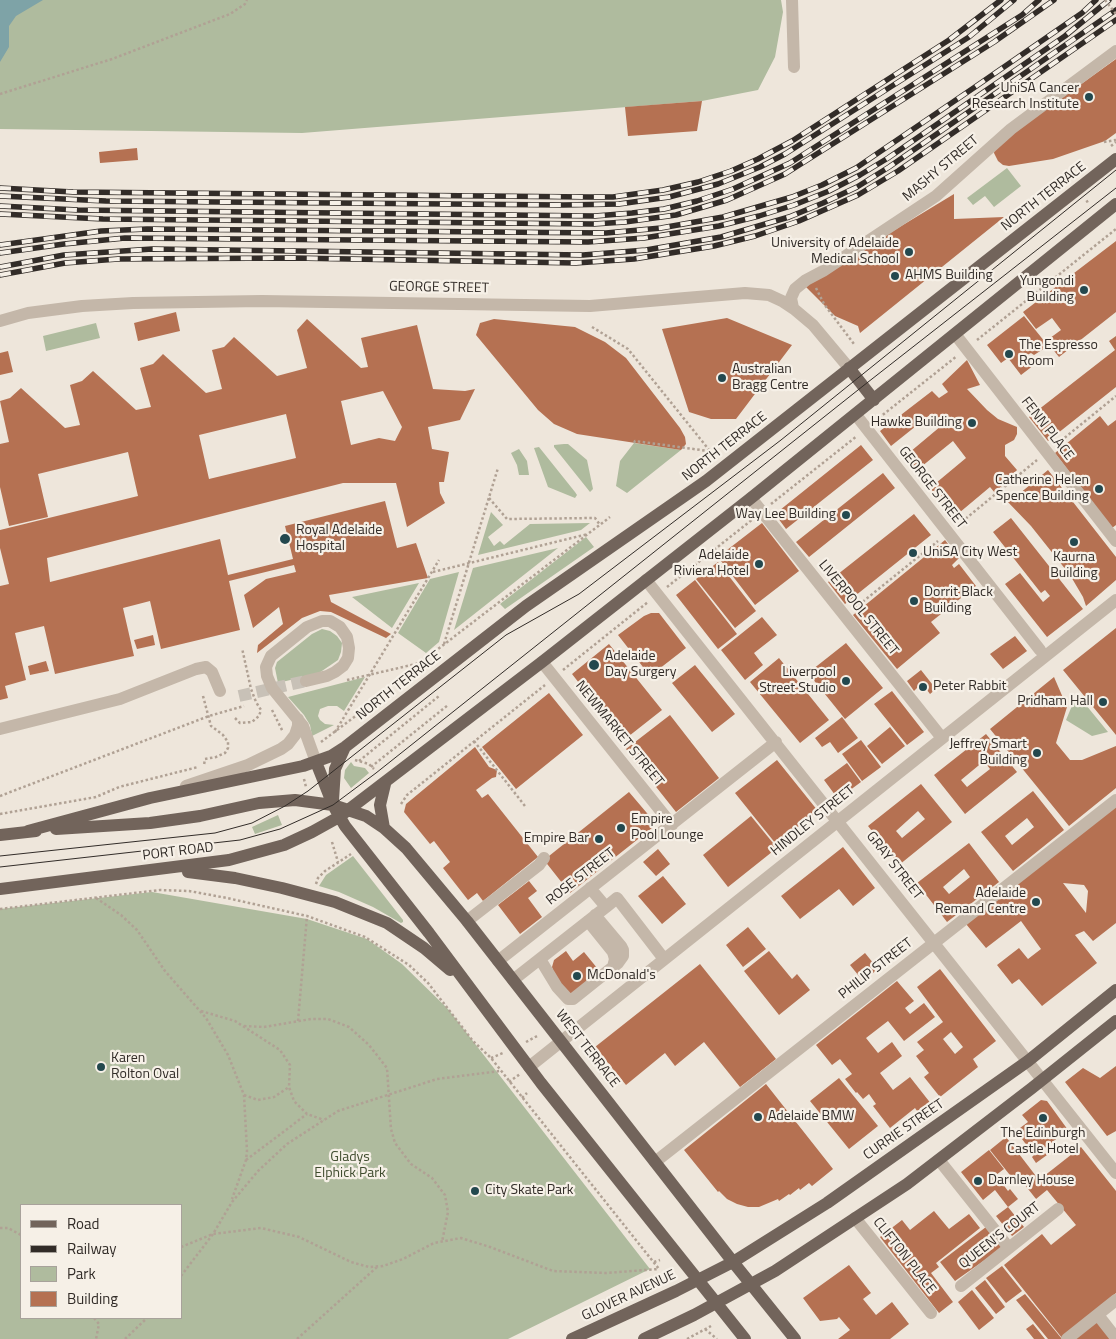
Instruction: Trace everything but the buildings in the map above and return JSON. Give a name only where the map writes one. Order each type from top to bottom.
[{"type":"main road","name":"NORTH TERRACE","points":[[316,762],[331,756],[345,747],[514,615],[706,481],[1116,159]]},
{"type":"main road","points":[[745,1339],[529,1067],[413,912],[344,814],[751,498],[1116,204]]},
{"type":"main road","points":[[849,368],[874,400]]},
{"type":"main road","name":"NORTH TERRACE","points":[[333,805],[335,769],[345,747]]},
{"type":"main road","points":[[28,831],[150,798],[316,762],[333,805]]},
{"type":"main road","points":[[384,828],[380,805],[385,784]]},
{"type":"main road","points":[[0,835],[28,831],[175,820],[273,800],[305,800],[333,805]]},
{"type":"main road","name":"WEST TERRACE","points":[[333,805],[344,814],[366,816],[384,828],[406,848],[467,921],[795,1339]]},
{"type":"main road","name":"PORT ROAD","points":[[0,889],[214,863],[253,854],[300,838],[344,814]]},
{"type":"main road","points":[[147,872],[208,873],[297,891],[344,905],[386,923],[408,936],[443,963],[481,1002]]},
{"type":"main road","name":"CURRIE STREET","points":[[698,1280],[733,1262],[827,1203],[1028,1061],[1116,990]]},
{"type":"main road","points":[[644,1339],[716,1303],[780,1267],[908,1184],[1116,1021]]},
{"type":"main road","name":"GLOVER AVENUE","points":[[572,1339],[698,1280]]},
{"type":"street","points":[[792,0],[794,66]]},
{"type":"street","name":"MASHY STREET","points":[[793,308],[791,298],[795,289],[806,280],[823,271],[936,196],[1012,129],[1116,51]]},
{"type":"street","name":"GEORGE STREET","points":[[0,321],[28,313],[73,307],[133,303],[262,301],[590,306],[744,293],[769,295],[793,308],[813,325],[849,368]]},
{"type":"street","name":"FENN PLACE","points":[[955,334],[1116,542]]},
{"type":"street","name":"GEORGE STREET","points":[[856,415],[1040,650]]},
{"type":"street","name":"LIVERPOOL STREET","points":[[751,498],[942,738]]},
{"type":"street","name":"GRAY STREET","points":[[646,580],[1116,1172]]},
{"type":"street","name":"HINDLEY STREET","points":[[529,1067],[1116,600]]},
{"type":"street","points":[[306,681],[332,674],[343,666],[348,658],[347,637],[340,627],[330,621],[322,621],[307,627],[275,652],[268,663],[266,671],[269,682],[281,700],[298,719],[307,734],[316,762]]},
{"type":"street","name":"NEWMARKET STREET","points":[[542,662],[672,825]]},
{"type":"street","points":[[0,729],[120,699],[206,667],[212,672],[220,691]]},
{"type":"street","points":[[150,798],[248,765],[269,755],[290,741],[298,729],[298,719]]},
{"type":"street","name":"ROSE STREET","points":[[498,961],[776,742]]},
{"type":"street","name":"PHILIP STREET","points":[[655,1162],[1116,800]]},
{"type":"street","points":[[467,921],[540,865],[544,858]]},
{"type":"street","points":[[540,959],[557,987],[570,1000],[613,967],[615,959],[613,952],[596,914],[590,888]]},
{"type":"street","points":[[513,980],[617,898],[664,959]]},
{"type":"street","points":[[939,1160],[1010,1248]]},
{"type":"street","name":"QUEEN'S COURT","points":[[961,1286],[1058,1209]]},
{"type":"street","name":"CLIFTON PLACE","points":[[855,1218],[930,1314]]},
{"type":"street","points":[[1067,1339],[1116,1300]]},
{"type":"street","points":[[1098,1315],[1116,1338]]},
{"type":"path","points":[[0,94],[112,59],[230,14],[248,0]]},
{"type":"path","points":[[1104,0],[1116,14]]},
{"type":"path","points":[[1104,142],[1116,140]]},
{"type":"path","points":[[1062,175],[1066,180]]},
{"type":"path","points":[[1050,184],[1054,189]]},
{"type":"path","points":[[1039,193],[1043,198]]},
{"type":"path","points":[[1086,202],[1090,200]]},
{"type":"path","points":[[768,507],[1116,229]]},
{"type":"path","points":[[816,288],[824,304],[854,344]]},
{"type":"path","points":[[592,328],[628,349],[710,451],[635,440],[634,443]]},
{"type":"path","points":[[845,616],[1116,396]]},
{"type":"path","points":[[443,645],[498,468]]},
{"type":"path","points":[[489,498],[507,519],[595,518],[600,525]]},
{"type":"path","points":[[665,589],[756,516]]},
{"type":"path","points":[[317,745],[378,699],[399,679],[610,517]]},
{"type":"path","points":[[432,572],[589,533]]},
{"type":"path","points":[[334,733],[439,560]]},
{"type":"path","points":[[562,672],[652,600]]},
{"type":"path","points":[[235,718],[240,723],[252,722],[259,716],[261,710],[251,689],[242,648]]},
{"type":"path","points":[[344,680],[421,662]]},
{"type":"path","points":[[401,804],[407,795],[546,684]]},
{"type":"path","points":[[203,696],[211,726],[223,735],[228,742],[228,748],[225,753],[205,759],[204,765]]},
{"type":"path","points":[[359,761],[439,696]]},
{"type":"path","points":[[0,796],[209,716],[244,706]]},
{"type":"path","points":[[355,760],[369,764],[372,768],[448,706]]},
{"type":"path","points":[[273,712],[286,739]]},
{"type":"path","points":[[474,741],[525,806]]},
{"type":"path","points":[[0,814],[96,797],[119,787],[222,759]]},
{"type":"path","points":[[303,775],[306,787]]},
{"type":"path","points":[[332,842],[338,862]]},
{"type":"path","points":[[316,884],[318,878],[325,871],[350,854]]},
{"type":"path","points":[[0,909],[160,890],[189,891],[307,916],[366,937],[409,965],[428,983],[473,1041],[491,1058],[659,1269],[606,1273],[553,1271],[461,1238],[434,1243],[402,1259],[369,1267],[351,1262],[299,1237],[261,1228],[213,1234],[182,1247]]},
{"type":"path","points":[[95,897],[122,915],[137,930],[165,971],[206,1018],[228,1055],[244,1095],[246,1160],[232,1202]]},
{"type":"path","points":[[298,1021],[307,916]]},
{"type":"path","points":[[200,1011],[236,1021],[280,1050],[290,1065],[289,1087],[294,1101],[307,1114],[324,1120]]},
{"type":"path","points":[[244,1026],[264,1026],[328,1018],[349,1027],[369,1045],[387,1068],[391,1130],[395,1143],[411,1164],[432,1178],[445,1195],[448,1212],[442,1242]]},
{"type":"path","points":[[182,1275],[213,1234],[232,1202],[258,1171],[287,1144],[338,1111],[437,1079],[501,1071]]},
{"type":"path","points":[[244,1095],[258,1100],[274,1097],[289,1087]]},
{"type":"path","points":[[522,1098],[527,1093]]},
{"type":"path","points":[[246,1160],[307,1114]]},
{"type":"path","points":[[0,1228],[8,1228],[20,1234]]},
{"type":"path","points":[[654,1262],[660,1260]]},
{"type":"path","points":[[297,1339],[378,1266]]},
{"type":"path","points":[[95,1319],[99,1324],[96,1339]]},
{"type":"path","points":[[125,1339],[146,1319]]},
{"type":"path","points":[[687,1339],[711,1326]]},
{"type":"path","points":[[705,1329],[717,1339]]},
{"type":"green space","points":[[0,0],[781,0],[783,12],[775,57],[758,90],[702,101],[302,133],[0,129]]},
{"type":"green space","points":[[1007,168],[1021,186],[994,207],[985,196],[973,205],[967,198]]},
{"type":"green space","points":[[96,323],[100,338],[46,351],[43,336]]},
{"type":"green space","points":[[634,443],[681,450],[627,493],[616,486],[620,461]]},
{"type":"green space","points":[[568,444],[587,460],[593,489],[590,492],[554,447],[554,445]]},
{"type":"green space","points":[[539,447],[575,492],[577,495],[575,498],[548,487],[534,448]]},
{"type":"green space","points":[[519,449],[527,461],[529,475],[519,475],[517,465],[511,453]]},
{"type":"green space","points":[[491,512],[503,525],[488,537],[494,546],[500,541],[504,545],[530,524],[590,523],[581,530],[478,555]]},
{"type":"green space","points":[[586,537],[594,547],[505,609],[500,604]]},
{"type":"green space","points":[[558,548],[454,630],[473,568]]},
{"type":"green space","points":[[459,572],[439,642],[426,653],[398,633],[430,579]]},
{"type":"green space","points":[[419,583],[392,628],[352,597]]},
{"type":"green space","points":[[322,629],[330,631],[342,643],[338,660],[319,673],[278,683],[275,668],[277,662],[312,634]]},
{"type":"green space","points":[[365,677],[344,711],[337,706],[328,706],[320,709],[318,716],[320,720],[325,724],[334,725],[312,736],[310,725],[304,715],[288,697]]},
{"type":"green space","points":[[1077,694],[1108,732],[1092,736],[1066,720]]},
{"type":"green space","points":[[351,762],[354,766],[365,768],[369,773],[351,788],[344,778],[345,770]]},
{"type":"green space","points":[[278,815],[282,825],[255,834],[252,827]]},
{"type":"green space","points":[[353,856],[403,922],[401,923],[373,907],[339,892],[319,886],[326,875]]},
{"type":"green space","name":"Gladys Elphick Park","points":[[152,892],[307,919],[367,939],[402,964],[448,1009],[650,1269],[508,1339],[0,1339],[0,909]]},
{"type":"water","points":[[0,0],[43,0],[16,16],[9,26],[9,47],[0,62]]},
{"type":"tunnel","points":[[239,696],[306,681]]},
{"type":"tram line","points":[[0,856],[215,833],[252,823],[285,806],[308,791],[506,635],[579,594],[781,440],[1116,170]]},
{"type":"tram line","points":[[0,867],[240,840],[280,829],[333,805],[1116,188]]},
{"type":"railway","points":[[0,188],[73,192],[589,197],[613,197],[663,190],[698,182],[731,171],[792,141],[949,40],[1001,0]]},
{"type":"railway","points":[[0,196],[106,201],[563,205],[619,204],[669,197],[718,184],[760,167],[785,154],[969,37],[1014,0]]},
{"type":"railway","points":[[0,206],[78,210],[595,216],[664,209],[697,201],[733,189],[790,163],[1022,15],[1039,0]]},
{"type":"railway","points":[[0,214],[103,219],[594,224],[676,215],[727,200],[785,174],[994,42],[1054,0]]},
{"type":"railway","points":[[0,245],[101,231],[147,229],[606,233],[661,228],[723,217],[792,197],[856,168],[1082,13],[1096,0]]},
{"type":"railway","points":[[0,253],[125,238],[588,242],[644,238],[719,226],[794,205],[829,191],[860,175],[888,158],[1065,36],[1109,0]]},
{"type":"railway","points":[[0,267],[64,255],[152,249],[583,255],[646,250],[721,237],[789,217],[857,187],[889,167],[1116,10]]},
{"type":"railway","points":[[0,275],[65,263],[118,259],[293,258],[576,263],[634,259],[714,246],[755,236],[799,221],[858,195],[898,171],[1116,20]]},
{"type":"place","name":"UniSA Cancer Research Institute","points":[[1089,97]]},
{"type":"place","name":"University of Adelaide Medical School","points":[[909,252]]},
{"type":"place","name":"AHMS Building","points":[[895,276]]},
{"type":"place","name":"Yungondi Building","points":[[1084,290]]},
{"type":"place","name":"The Espresso Room","points":[[1009,354]]},
{"type":"place","name":"Australian Bragg Centre","points":[[722,378]]},
{"type":"place","name":"Hawke Building","points":[[972,423]]},
{"type":"place","name":"Catherine Helen Spence Building","points":[[1099,489]]},
{"type":"place","name":"Way Lee Building","points":[[846,515]]},
{"type":"place","name":"Royal Adelaide Hospital","points":[[285,539]]},
{"type":"place","name":"Kaurna Building","points":[[1074,542]]},
{"type":"place","name":"UniSA City West","points":[[913,553]]},
{"type":"place","name":"Adelaide Riviera Hotel","points":[[759,564]]},
{"type":"place","name":"Dorrit Black Building","points":[[914,601]]},
{"type":"place","name":"Adelaide Day Surgery","points":[[594,665]]},
{"type":"place","name":"Liverpool Street Studio","points":[[846,681]]},
{"type":"place","name":"Peter Rabbit","points":[[923,687]]},
{"type":"place","name":"Pridham Hall","points":[[1103,702]]},
{"type":"place","name":"Jeffrey Smart Building","points":[[1037,753]]},
{"type":"place","name":"Empire Pool Lounge","points":[[621,828]]},
{"type":"place","name":"Empire Bar","points":[[599,839]]},
{"type":"place","name":"Adelaide Remand Centre","points":[[1036,902]]},
{"type":"place","name":"McDonald's","points":[[577,976]]},
{"type":"place","name":"Karen Rolton Oval","points":[[101,1067]]},
{"type":"place","name":"Adelaide BMW","points":[[758,1117]]},
{"type":"place","name":"The Edinburgh Castle Hotel","points":[[1043,1118]]},
{"type":"place","name":"Darnley House","points":[[978,1181]]},
{"type":"place","name":"City Skate Park","points":[[475,1191]]}]
